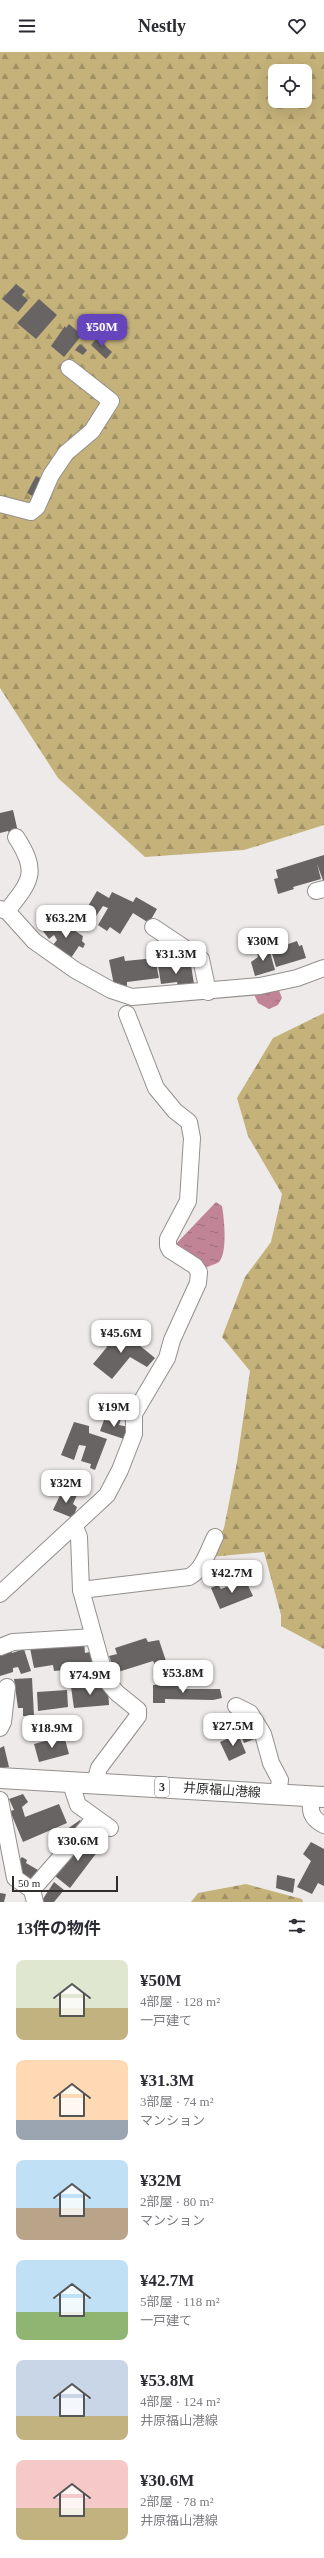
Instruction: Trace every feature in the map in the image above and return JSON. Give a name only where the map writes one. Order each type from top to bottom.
[{"type":"main road","name":"井原福山港線","points":[[0,1778],[95,1782],[318,1797]]},
{"type":"street","points":[[0,504],[30,512],[37,508],[54,470],[66,453],[92,431],[111,401],[69,368]]},
{"type":"street","points":[[16,837],[26,853],[31,870],[24,889],[4,910],[34,941],[76,970],[111,990],[132,997],[208,992],[260,986],[297,978],[324,968]]},
{"type":"street","points":[[153,927],[201,959],[208,992]]},
{"type":"street","points":[[0,1594],[75,1527],[106,1495],[120,1470],[134,1434],[134,1414],[167,1358],[172,1340],[198,1283],[199,1272],[195,1266],[170,1250],[168,1246],[168,1238],[188,1201],[192,1138],[189,1122],[175,1111],[156,1088],[127,1014]]},
{"type":"street","points":[[75,1527],[79,1537],[81,1590],[106,1680],[117,1693],[138,1710],[138,1716],[99,1768],[95,1782]]},
{"type":"street","points":[[81,1590],[189,1577],[196,1573],[201,1567],[215,1537]]},
{"type":"street","points":[[0,1647],[14,1642],[94,1637]]},
{"type":"street","points":[[0,1728],[3,1722],[7,1687]]},
{"type":"street","points":[[236,1706],[250,1713],[263,1734],[271,1763],[280,1780],[278,1794]]},
{"type":"street","points":[[70,1781],[78,1805],[110,1828]]},
{"type":"street","points":[[318,1797],[311,1814],[315,1821],[324,1826]]},
{"type":"street","points":[[0,1800],[14,1878],[34,1896],[95,1818]]},
{"type":"green space","points":[[0,52],[324,52],[324,825],[244,850],[145,857],[58,778],[0,688]]},
{"type":"green space","points":[[324,1013],[324,1649],[281,1626],[281,1615],[264,1552],[210,1557],[224,1528],[237,1462],[250,1371],[222,1337],[245,1277],[271,1242],[282,1194],[248,1136],[237,1098],[273,1038]]},
{"type":"green space","points":[[246,1884],[302,1899],[303,1902],[191,1902],[198,1893]]},
{"type":"water","points":[[278,988],[282,998],[278,1005],[269,1009],[258,1003],[254,994]]},
{"type":"water","points":[[216,1202],[222,1206],[223,1211],[225,1235],[224,1251],[219,1262],[205,1268],[173,1247]]},
{"type":"building","points":[[16,284],[25,291],[22,295],[28,300],[18,312],[2,299]]},
{"type":"building","points":[[39,299],[57,315],[36,339],[17,323]]},
{"type":"building","points":[[69,324],[82,335],[64,357],[51,346],[65,326],[66,328]]},
{"type":"building","points":[[97,338],[112,352],[106,359],[91,345]]},
{"type":"building","points":[[80,344],[87,350],[83,355],[75,350]]},
{"type":"building","points":[[36,476],[45,480],[36,498],[27,493]]},
{"type":"building","points":[[13,810],[18,832],[10,834],[8,831],[0,833],[0,813]]},
{"type":"building","points":[[324,855],[324,883],[317,864],[321,879],[293,887],[294,889],[278,894],[274,879],[278,878],[276,870]]},
{"type":"building","points":[[97,891],[109,898],[112,892],[133,902],[136,897],[157,909],[149,923],[133,913],[120,934],[110,927],[107,931],[98,925],[108,908],[103,906],[94,919],[84,913]]},
{"type":"building","points":[[63,923],[83,936],[82,941],[85,944],[83,948],[79,946],[71,958],[53,945],[57,940],[54,935],[49,939],[43,931],[50,925],[56,930]]},
{"type":"building","points":[[297,941],[299,946],[302,945],[306,958],[276,967],[271,950]]},
{"type":"building","points":[[268,945],[275,970],[255,976],[251,962],[258,957],[256,949]]},
{"type":"building","points":[[124,956],[125,961],[155,958],[159,978],[127,982],[127,986],[120,988],[119,983],[114,985],[109,960]]},
{"type":"building","points":[[173,963],[176,967],[191,965],[194,984],[178,987],[177,982],[161,984],[158,965]]},
{"type":"building","points":[[112,1328],[119,1334],[122,1331],[155,1358],[147,1367],[130,1357],[112,1379],[93,1364],[107,1347],[103,1341]]},
{"type":"building","points":[[112,1416],[121,1419],[119,1425],[129,1427],[124,1439],[100,1431],[104,1420],[110,1421]]},
{"type":"building","points":[[74,1422],[89,1426],[89,1433],[107,1439],[95,1470],[90,1468],[91,1464],[81,1461],[86,1446],[79,1445],[74,1460],[61,1455]]},
{"type":"building","points":[[63,1489],[77,1495],[73,1504],[77,1507],[73,1518],[53,1510]]},
{"type":"building","points":[[245,1579],[253,1596],[220,1609],[211,1588],[218,1585],[221,1589]]},
{"type":"building","points":[[146,1638],[148,1642],[159,1640],[167,1664],[156,1667],[153,1661],[115,1673],[109,1656],[117,1654],[115,1648]]},
{"type":"building","points":[[84,1642],[85,1653],[94,1651],[98,1662],[87,1665],[87,1668],[54,1671],[53,1665],[34,1668],[30,1648]]},
{"type":"building","points":[[11,1649],[12,1653],[24,1649],[31,1671],[21,1674],[18,1667],[13,1668],[13,1672],[0,1676],[0,1653]]},
{"type":"building","points":[[32,1678],[34,1716],[23,1716],[23,1708],[18,1708],[14,1679]]},
{"type":"building","points":[[103,1683],[108,1688],[109,1705],[74,1708],[71,1687]]},
{"type":"building","points":[[178,1684],[179,1689],[220,1689],[222,1698],[213,1700],[165,1699],[165,1703],[153,1703],[153,1685]]},
{"type":"building","points":[[67,1690],[68,1707],[38,1711],[37,1692]]},
{"type":"building","points":[[255,1724],[260,1737],[244,1743],[239,1731]]},
{"type":"building","points":[[238,1734],[246,1753],[229,1761],[220,1742]]},
{"type":"building","points":[[64,1736],[69,1754],[39,1762],[34,1744]]},
{"type":"building","points":[[4,1746],[9,1767],[0,1769],[0,1748]]},
{"type":"building","points":[[23,1794],[28,1802],[22,1807],[25,1817],[59,1804],[67,1823],[23,1842],[10,1811],[14,1810],[9,1799]]},
{"type":"building","points":[[80,1820],[85,1825],[69,1841],[63,1832]]},
{"type":"building","points":[[96,1834],[100,1839],[95,1848],[98,1851],[70,1888],[55,1876],[83,1841],[87,1843]]},
{"type":"building","points":[[311,1842],[324,1849],[324,1886],[318,1883],[312,1894],[297,1887],[311,1861],[303,1854]]},
{"type":"building","points":[[22,1857],[27,1860],[26,1863],[38,1870],[31,1883],[21,1877],[18,1862]]},
{"type":"building","points":[[277,1875],[295,1879],[293,1893],[276,1888]]},
{"type":"building","points":[[54,1882],[64,1890],[54,1902],[41,1902]]},
{"type":"building","points":[[0,1893],[6,1894],[4,1902],[0,1902]]}]
